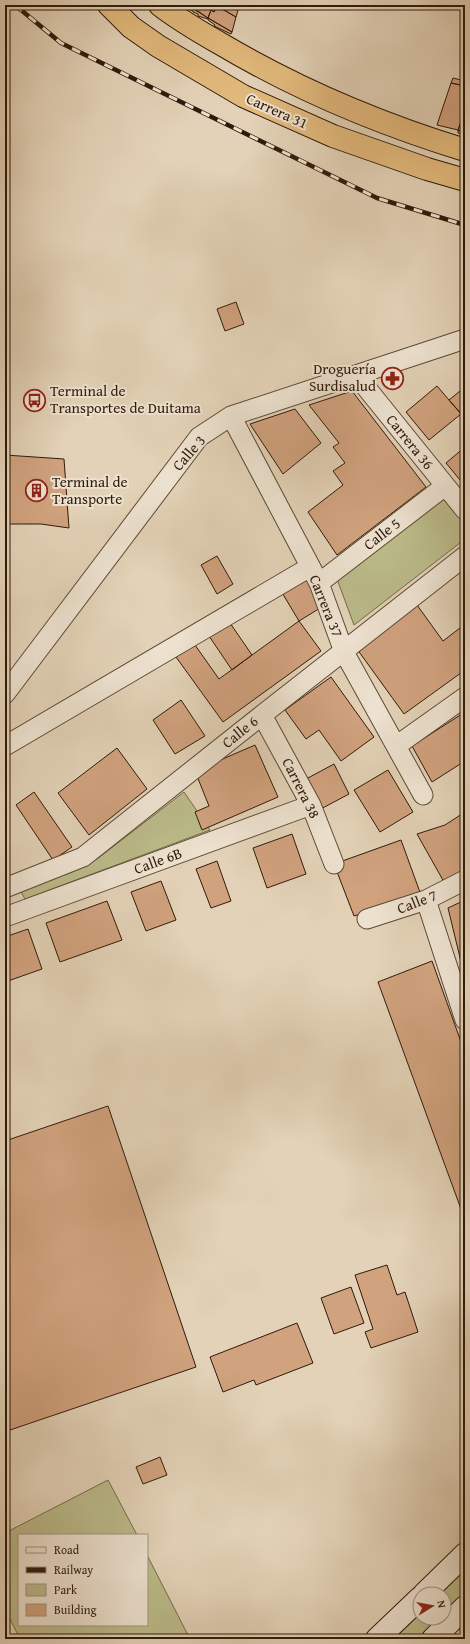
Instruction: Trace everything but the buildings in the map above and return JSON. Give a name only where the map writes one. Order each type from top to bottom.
[{"type":"highway","name":"Carrera 31","points":[[109,5],[131,27],[158,46],[243,96],[333,136],[427,169],[465,180]]},
{"type":"highway","points":[[160,5],[177,18],[258,66],[338,104],[436,141],[465,150]]},
{"type":"main road","points":[[432,1586],[465,1554]]},
{"type":"main road","points":[[377,1639],[412,1606]]},
{"type":"main road","points":[[433,1639],[465,1607]]},
{"type":"street","name":"Calle 3","points":[[5,694],[199,438],[231,416],[465,339]]},
{"type":"street","name":"Carrera 36","points":[[356,375],[465,510]]},
{"type":"street","name":"Carrera 37","points":[[231,416],[314,575],[344,652],[424,795]]},
{"type":"street","name":"Calle 5","points":[[5,746],[314,575],[445,486]]},
{"type":"street","name":"Calle 6","points":[[5,888],[83,857],[262,714],[344,652],[465,556]]},
{"type":"street","points":[[396,746],[465,698]]},
{"type":"street","name":"Carrera 38","points":[[262,714],[311,805],[334,864]]},
{"type":"street","name":"Calle 6B","points":[[5,917],[311,805]]},
{"type":"street","name":"Calle 7","points":[[366,920],[426,900],[465,880]]},
{"type":"street","points":[[426,900],[465,1020]]},
{"type":"green space","points":[[444,493],[465,521],[465,539],[354,625],[337,579]]},
{"type":"green space","points":[[184,792],[210,830],[25,899],[20,890],[97,859]]},
{"type":"green space","points":[[108,1480],[136,1534],[18,1534],[18,1626],[148,1626],[148,1557],[190,1639],[20,1639],[5,1609],[5,1533]]},
{"type":"green space","points":[[465,1570],[465,1595],[452,1608],[452,1586],[448,1586]]},
{"type":"green space","points":[[412,1622],[412,1626],[434,1626],[420,1639],[394,1639]]},
{"type":"railway","points":[[15,5],[61,43],[377,198],[465,225]]},
{"type":"place","name":"Droguería Surdisalud","points":[[392,378]]},
{"type":"place","name":"Terminal de Transportes de Duitama","points":[[34,400]]},
{"type":"place","name":"Terminal de Transporte","points":[[36,491]]}]
